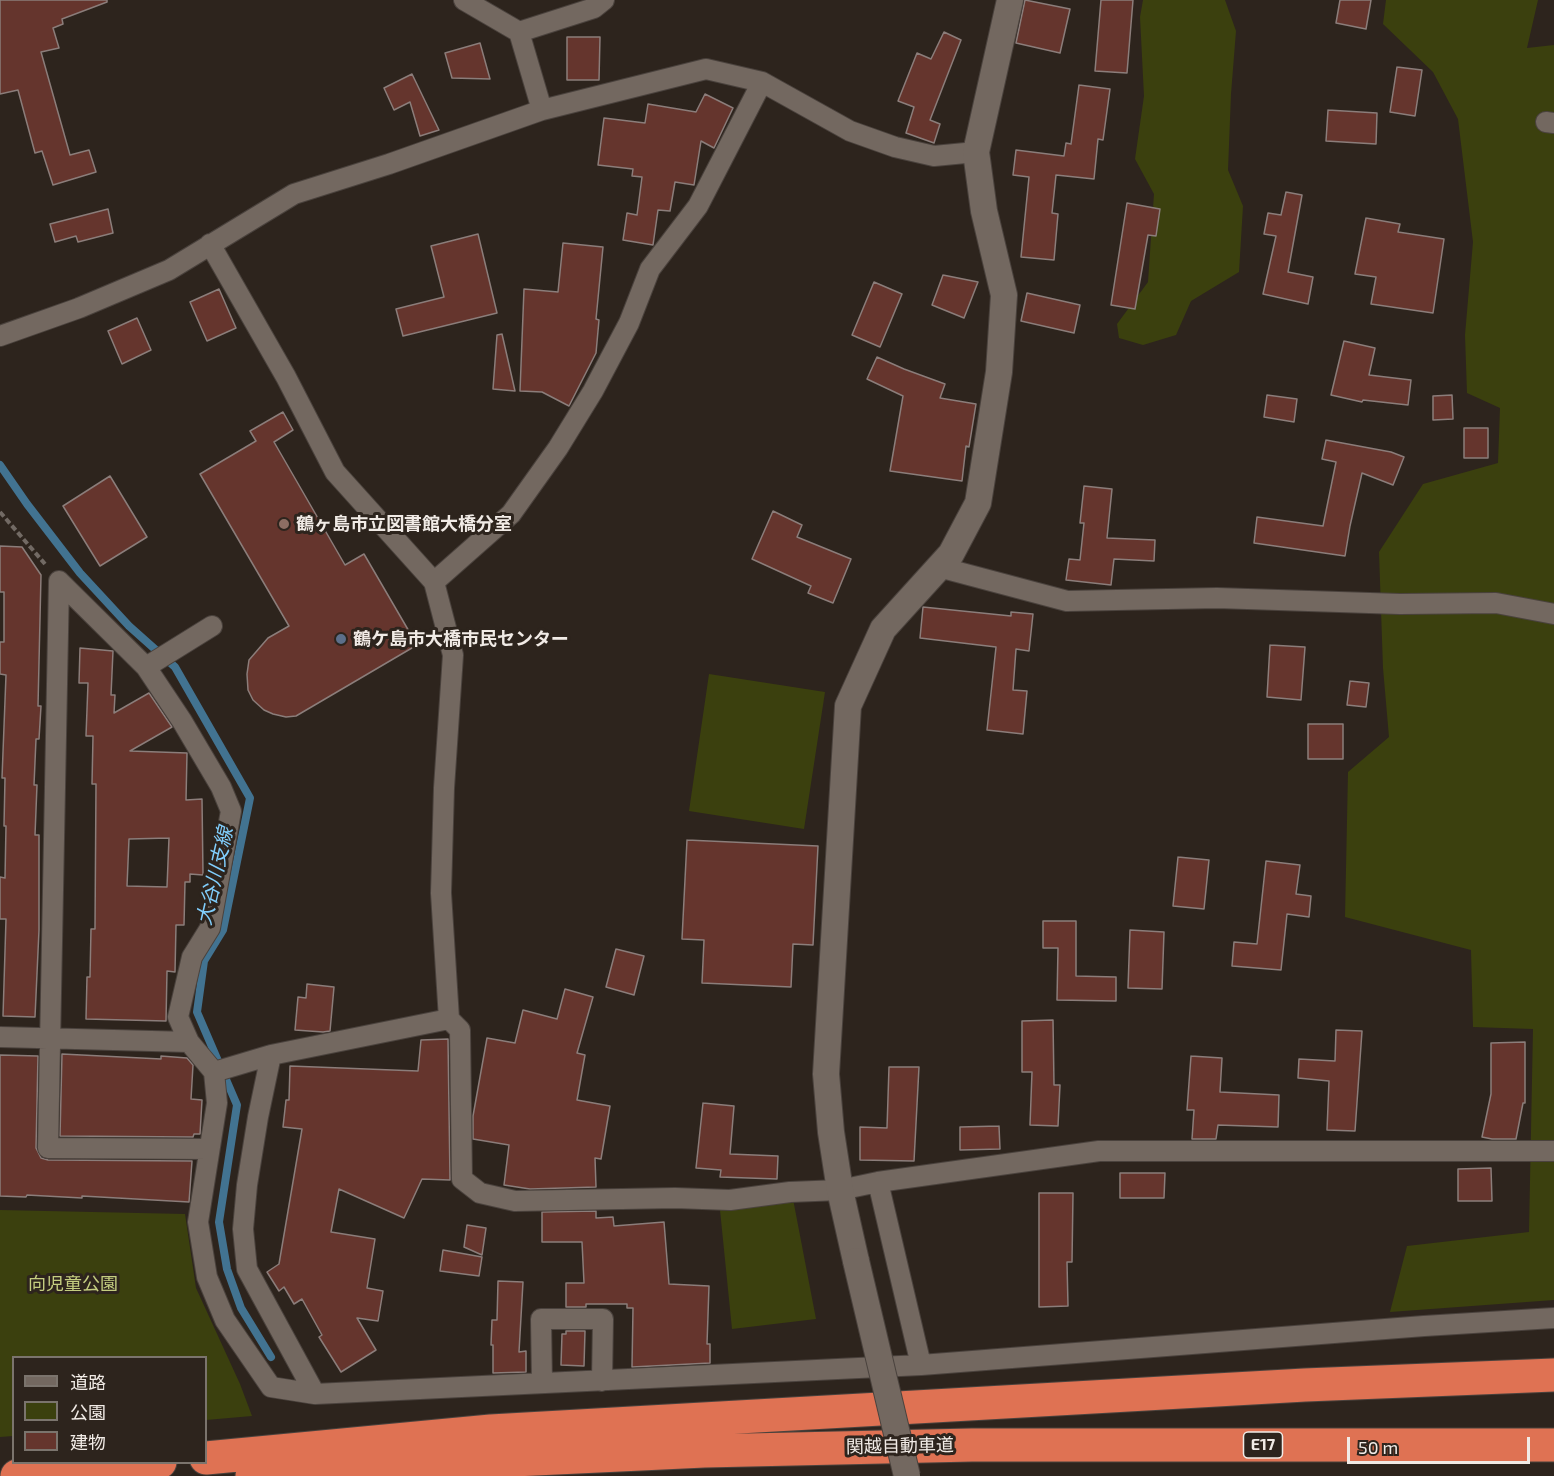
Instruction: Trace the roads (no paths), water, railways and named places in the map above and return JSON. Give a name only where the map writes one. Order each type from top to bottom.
[{"type":"highway","points":[[207,1458],[491,1431],[1305,1385],[1554,1375]]},
{"type":"highway","name":"関越自動車道","points":[[247,1476],[588,1456],[925,1446],[1554,1445]]},
{"type":"highway","points":[[17,1476],[140,1464]]},
{"type":"street","points":[[464,0],[519,32],[542,110]]},
{"type":"street","points":[[519,32],[594,8],[604,0]]},
{"type":"street","points":[[907,1476],[840,1190],[831,1132],[826,1074],[848,706],[883,629],[951,554],[978,503],[999,372],[1004,295],[984,211],[976,152],[1010,0]]},
{"type":"street","points":[[0,336],[79,308],[169,270],[294,194],[389,164],[542,110],[706,69],[762,82],[850,131],[895,147],[934,156],[976,152]]},
{"type":"street","points":[[435,582],[511,514],[558,448],[603,372],[629,322],[650,269],[698,206],[762,82]]},
{"type":"street","points":[[210,244],[286,377],[335,472],[435,582],[453,655],[444,788],[441,893],[449,1019],[460,1030],[462,1179],[480,1193],[515,1201],[675,1198],[730,1200],[790,1192],[840,1190],[878,1182],[1099,1151],[1554,1151]]},
{"type":"street","points":[[939,567],[1067,601],[1217,598],[1400,604],[1496,603],[1554,614]]},
{"type":"street","points":[[209,1149],[48,1148],[59,581],[146,667],[221,786],[231,811],[210,928],[192,957],[178,1017],[189,1042],[214,1072],[217,1103],[198,1222],[207,1277],[225,1320],[271,1387],[315,1394],[921,1365],[1554,1318]]},
{"type":"street","points":[[146,667],[212,626]]},
{"type":"street","points":[[214,1072],[271,1055],[449,1019]]},
{"type":"street","points":[[0,1037],[189,1042]]},
{"type":"street","points":[[271,1055],[247,1185],[243,1229],[247,1269],[315,1394]]},
{"type":"street","points":[[878,1182],[921,1365]]},
{"type":"street","points":[[542,1383],[541,1319],[603,1319],[602,1381]]},
{"type":"waterway","name":"大谷川支線","points":[[0,465],[80,573],[129,626],[175,667],[250,798],[223,930],[204,961],[197,1012],[237,1105],[219,1222],[227,1269],[241,1308],[271,1357]]},
{"type":"place","name":"鶴ヶ島市立図書館大橋分室","points":[[284,524]]},
{"type":"place","name":"鶴ケ島市大橋市民センター","points":[[341,639]]},
{"type":"park label","name":"向児童公園","points":[[73,1284]]}]
